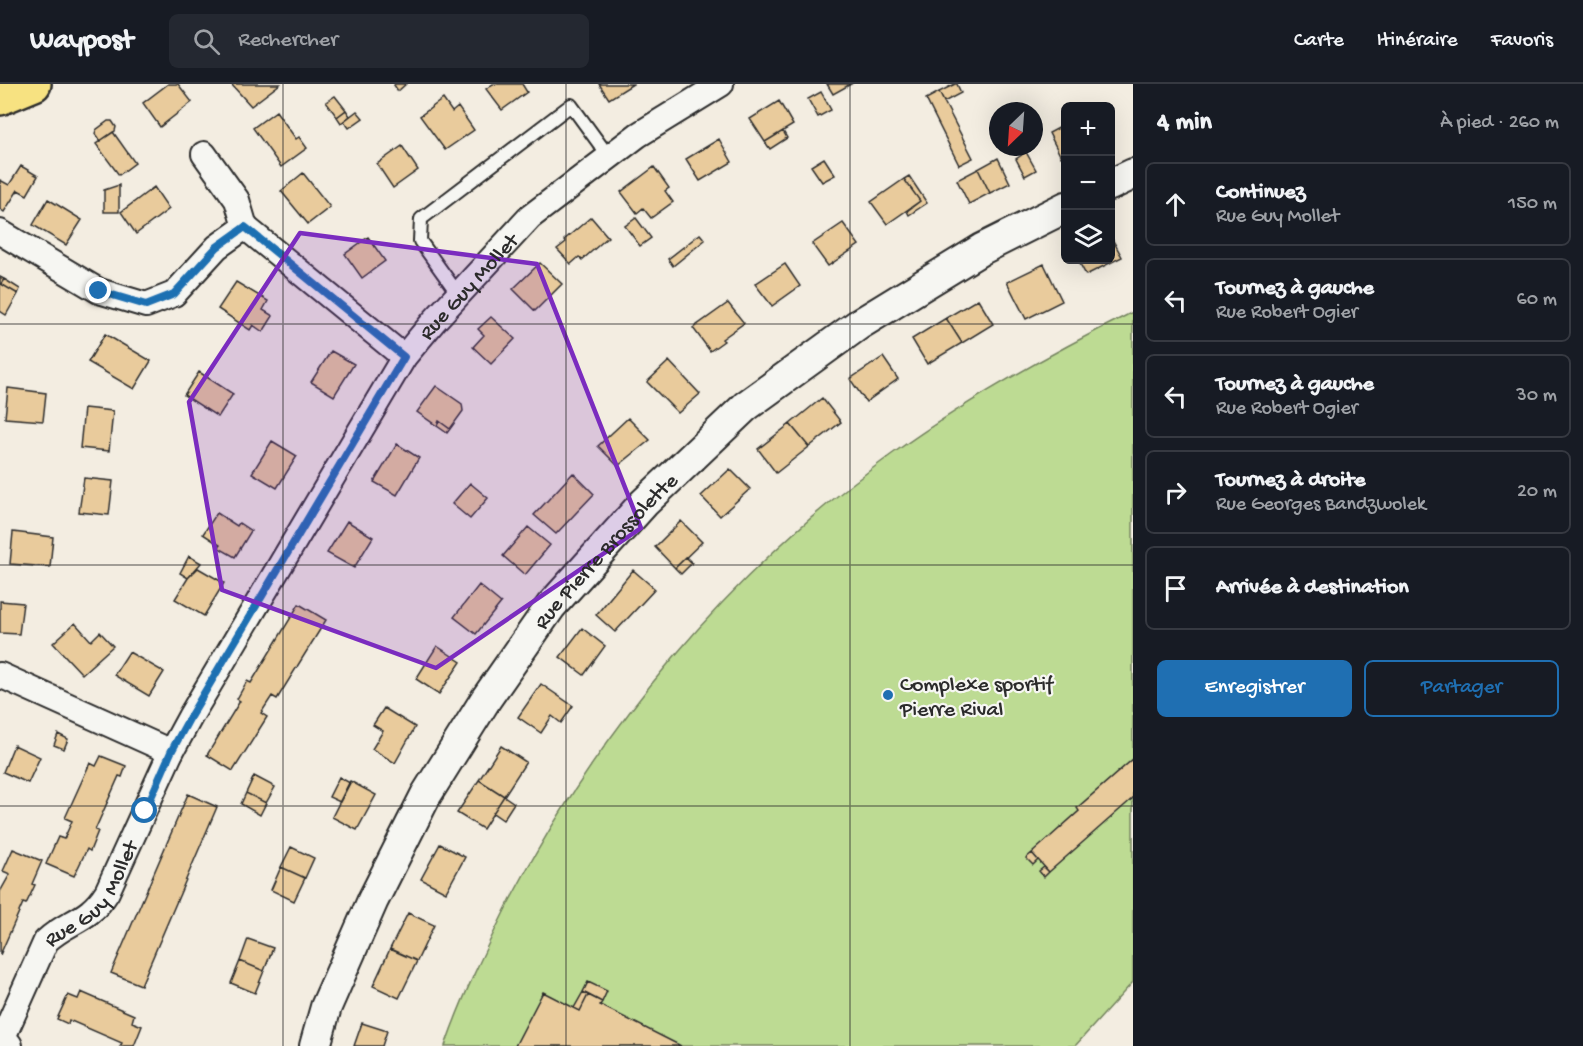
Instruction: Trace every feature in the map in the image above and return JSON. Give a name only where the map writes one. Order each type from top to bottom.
[{"type":"main road","points":[[0,98],[34,84]]},
{"type":"street","name":"Rue Guy Mollet","points":[[0,1043],[46,941],[97,907],[107,892],[171,752],[190,717],[404,357],[458,294],[530,217],[638,135],[721,84]]},
{"type":"street","points":[[204,154],[237,200],[245,227],[404,357]]},
{"type":"street","points":[[1115,183],[1133,174]]},
{"type":"street","name":"Rue Pierre Brossolette","points":[[315,1046],[326,1007],[373,900],[426,795],[486,699],[552,606],[574,580],[644,503],[746,406],[858,325],[982,249],[1061,209]]},
{"type":"street","points":[[0,232],[99,291],[146,305],[174,294],[217,247],[245,227]]},
{"type":"street","points":[[8,679],[171,752]]},
{"type":"street","points":[[0,1043],[7,1046]]},
{"type":"lane","points":[[458,294],[420,241],[421,219],[571,105],[609,157]]},
{"type":"highlighted area","points":[[300,233],[537,264],[641,528],[436,668],[222,590],[189,402]]},
{"type":"green space","name":"Complexe sportif Pierre Rival","points":[[1133,312],[1133,982],[1075,1046],[445,1046],[482,956],[544,839],[584,776],[627,715],[674,656],[724,601],[777,548],[833,499],[892,454],[1009,378]]},
{"type":"building","points":[[168,84],[178,84],[192,102],[160,127],[143,103]]},
{"type":"building","points":[[231,84],[280,84],[251,106]]},
{"type":"building","points":[[395,84],[406,84],[398,91],[394,85]]},
{"type":"building","points":[[493,84],[522,84],[527,92],[502,110],[486,89]]},
{"type":"building","points":[[599,84],[633,84],[609,99]]},
{"type":"building","points":[[827,84],[851,84],[833,94]]},
{"type":"building","points":[[955,84],[961,93],[944,102],[939,92]]},
{"type":"building","points":[[821,92],[831,110],[818,117],[808,99]]},
{"type":"building","points":[[939,92],[973,158],[959,165],[926,99]]},
{"type":"building","points":[[335,96],[346,110],[337,117],[326,102]]},
{"type":"building","points":[[443,99],[452,112],[458,107],[474,130],[445,150],[420,116]]},
{"type":"building","points":[[779,101],[793,125],[765,142],[750,119]]},
{"type":"building","points":[[346,110],[350,116],[341,123],[337,117]]},
{"type":"building","points":[[276,111],[296,139],[299,137],[307,148],[281,167],[253,128]]},
{"type":"building","points":[[357,111],[363,118],[349,128],[344,121]]},
{"type":"building","points":[[108,121],[112,121],[116,127],[115,131],[100,141],[95,134],[96,130]]},
{"type":"building","points":[[1061,127],[1061,157],[1049,133]]},
{"type":"building","points":[[783,131],[787,138],[770,149],[765,142]]},
{"type":"building","points":[[113,132],[135,163],[119,175],[96,144]]},
{"type":"building","points":[[719,139],[732,162],[700,181],[686,159]]},
{"type":"building","points":[[402,146],[418,170],[393,188],[377,164]]},
{"type":"building","points":[[1020,156],[1028,156],[1036,170],[1025,176],[1016,159]]},
{"type":"building","points":[[824,158],[835,175],[822,182],[811,166]]},
{"type":"building","points":[[998,158],[1010,183],[990,193],[978,169]]},
{"type":"building","points":[[21,166],[38,176],[27,195],[18,190],[4,212],[0,209],[0,180],[9,185]]},
{"type":"building","points":[[654,167],[669,188],[665,191],[673,202],[651,218],[643,208],[637,213],[621,192]]},
{"type":"building","points":[[978,169],[990,193],[969,204],[957,180]]},
{"type":"building","points":[[303,173],[330,207],[308,224],[281,191]]},
{"type":"building","points":[[909,176],[927,203],[909,215],[907,211],[920,201],[904,179]]},
{"type":"building","points":[[904,179],[920,201],[887,224],[871,202]]},
{"type":"building","points":[[119,185],[119,212],[104,212],[104,190]]},
{"type":"building","points":[[154,187],[169,209],[136,234],[121,212]]},
{"type":"building","points":[[48,199],[82,220],[66,245],[33,225]]},
{"type":"building","points":[[591,217],[608,237],[582,260],[579,257],[571,264],[557,249]]},
{"type":"building","points":[[636,218],[651,238],[640,246],[625,226]]},
{"type":"building","points":[[843,223],[859,245],[828,266],[812,244]]},
{"type":"building","points":[[700,234],[705,240],[673,266],[668,259]]},
{"type":"building","points":[[368,237],[385,261],[362,278],[345,254]]},
{"type":"building","points":[[1115,244],[1122,257],[1115,260]]},
{"type":"building","points":[[540,263],[562,284],[535,311],[513,289]]},
{"type":"building","points":[[785,264],[800,286],[772,306],[755,284]]},
{"type":"building","points":[[1044,264],[1062,301],[1026,319],[1007,282]]},
{"type":"building","points":[[1080,264],[1108,264],[1086,275]]},
{"type":"building","points":[[0,277],[4,279],[1,284],[18,294],[6,315],[0,311]]},
{"type":"building","points":[[4,279],[20,289],[18,294],[1,284]]},
{"type":"building","points":[[236,282],[268,301],[263,310],[273,316],[263,332],[253,325],[250,330],[218,309]]},
{"type":"building","points":[[978,299],[993,324],[962,343],[946,318]]},
{"type":"building","points":[[728,303],[744,323],[710,351],[693,328]]},
{"type":"building","points":[[491,317],[515,339],[491,364],[473,347],[484,335],[478,329]]},
{"type":"building","points":[[946,318],[962,343],[927,364],[912,339]]},
{"type":"building","points":[[105,334],[151,361],[134,389],[88,362]]},
{"type":"building","points":[[331,351],[354,364],[334,396],[311,382]]},
{"type":"building","points":[[883,357],[898,379],[866,402],[850,379]]},
{"type":"building","points":[[669,361],[700,394],[678,413],[647,382]]},
{"type":"building","points":[[199,372],[233,394],[218,417],[184,395]]},
{"type":"building","points":[[436,386],[462,404],[463,411],[450,429],[439,421],[437,426],[417,412]]},
{"type":"building","points":[[8,388],[46,393],[43,421],[5,418]]},
{"type":"building","points":[[822,398],[841,422],[809,447],[790,424]]},
{"type":"building","points":[[84,408],[113,411],[109,451],[80,448]]},
{"type":"building","points":[[628,418],[650,440],[618,466],[598,446]]},
{"type":"building","points":[[439,421],[450,429],[447,433],[437,426]]},
{"type":"building","points":[[790,424],[809,447],[776,473],[758,449]]},
{"type":"building","points":[[272,441],[297,456],[277,488],[252,473]]},
{"type":"building","points":[[397,444],[419,458],[397,495],[374,482]]},
{"type":"building","points":[[730,469],[750,489],[720,516],[701,496]]},
{"type":"building","points":[[573,473],[594,494],[556,534],[534,515]]},
{"type":"building","points":[[84,478],[113,481],[109,515],[79,512]]},
{"type":"building","points":[[470,483],[488,498],[470,519],[452,504]]},
{"type":"building","points":[[217,513],[237,526],[239,523],[251,531],[235,557],[219,548],[220,545],[203,534]]},
{"type":"building","points":[[347,521],[373,537],[354,568],[327,553]]},
{"type":"building","points":[[681,521],[702,542],[675,568],[655,547]]},
{"type":"building","points":[[528,527],[550,545],[525,575],[503,556]]},
{"type":"building","points":[[13,532],[53,537],[50,567],[10,564]]},
{"type":"building","points":[[189,556],[201,563],[188,578],[180,573]]},
{"type":"building","points":[[686,557],[692,563],[681,574],[675,568]]},
{"type":"building","points":[[198,568],[224,583],[204,616],[175,599],[188,578]]},
{"type":"building","points":[[633,570],[655,589],[615,632],[596,615]]},
{"type":"building","points":[[479,585],[501,603],[476,634],[454,617]]},
{"type":"building","points":[[0,601],[23,603],[19,634],[0,633]]},
{"type":"building","points":[[299,604],[326,620],[277,699],[272,696],[261,713],[267,717],[233,771],[207,755],[240,701],[237,699],[247,681],[251,683]]},
{"type":"building","points":[[75,623],[91,641],[100,632],[113,646],[82,674],[53,643]]},
{"type":"building","points":[[582,628],[605,646],[584,675],[560,657]]},
{"type":"building","points":[[437,646],[461,662],[439,694],[416,679]]},
{"type":"building","points":[[129,652],[164,672],[149,696],[114,675]]},
{"type":"building","points":[[541,684],[573,706],[561,723],[552,716],[541,733],[518,717]]},
{"type":"building","points":[[384,708],[415,727],[395,763],[372,749],[383,731],[373,725]]},
{"type":"building","points":[[58,734],[68,739],[64,749],[54,745]]},
{"type":"building","points":[[14,745],[40,757],[28,783],[3,772]]},
{"type":"building","points":[[501,746],[526,762],[504,796],[479,780]]},
{"type":"building","points":[[101,756],[126,766],[122,777],[119,776],[95,830],[98,831],[90,851],[87,849],[74,876],[46,864],[58,837],[64,839],[72,821],[65,818],[90,763],[96,766]]},
{"type":"building","points":[[1133,759],[1133,798],[1049,872],[1032,853],[1079,811],[1077,808]]},
{"type":"building","points":[[254,776],[275,787],[266,803],[246,793]]},
{"type":"building","points":[[339,777],[350,783],[340,802],[329,797]]},
{"type":"building","points":[[479,780],[504,796],[483,829],[457,813]]},
{"type":"building","points":[[350,781],[376,795],[357,830],[332,817]]},
{"type":"building","points":[[246,793],[266,803],[260,815],[241,804]]},
{"type":"building","points":[[188,794],[217,807],[141,985],[111,973]]},
{"type":"building","points":[[504,796],[514,803],[503,820],[493,813]]},
{"type":"building","points":[[440,844],[465,857],[446,892],[421,879]]},
{"type":"building","points":[[291,847],[314,858],[305,878],[281,867]]},
{"type":"building","points":[[13,849],[42,861],[32,884],[35,885],[26,904],[23,903],[0,955],[0,892],[10,874],[3,871]]},
{"type":"building","points":[[1032,853],[1038,860],[1033,865],[1026,858]]},
{"type":"building","points":[[281,867],[305,878],[294,901],[271,890]]},
{"type":"building","points":[[1044,867],[1049,872],[1044,877],[1039,871]]},
{"type":"building","points":[[408,913],[434,925],[417,961],[390,949]]},
{"type":"building","points":[[248,939],[273,948],[264,971],[240,961]]},
{"type":"building","points":[[390,949],[417,961],[399,998],[373,986]]},
{"type":"building","points":[[240,961],[264,971],[255,993],[231,983]]},
{"type":"building","points":[[588,982],[607,991],[602,1002],[583,992]]},
{"type":"building","points":[[81,992],[134,1015],[132,1022],[142,1026],[134,1046],[120,1046],[122,1043],[69,1020],[68,1024],[57,1019],[68,995],[78,999]]},
{"type":"building","points":[[543,992],[580,1011],[588,995],[602,1002],[600,1005],[681,1046],[515,1046]]},
{"type":"building","points":[[583,992],[588,995],[580,1011],[574,1008]]},
{"type":"building","points":[[362,1023],[387,1031],[382,1046],[354,1046]]},
{"type":"place","name":"Complexe sportif Pierre Rival","points":[[888,695]]},
{"type":"route","points":[[99,291],[146,305],[174,294],[217,247],[245,227],[404,357],[190,717],[171,752],[145,811]]}]
